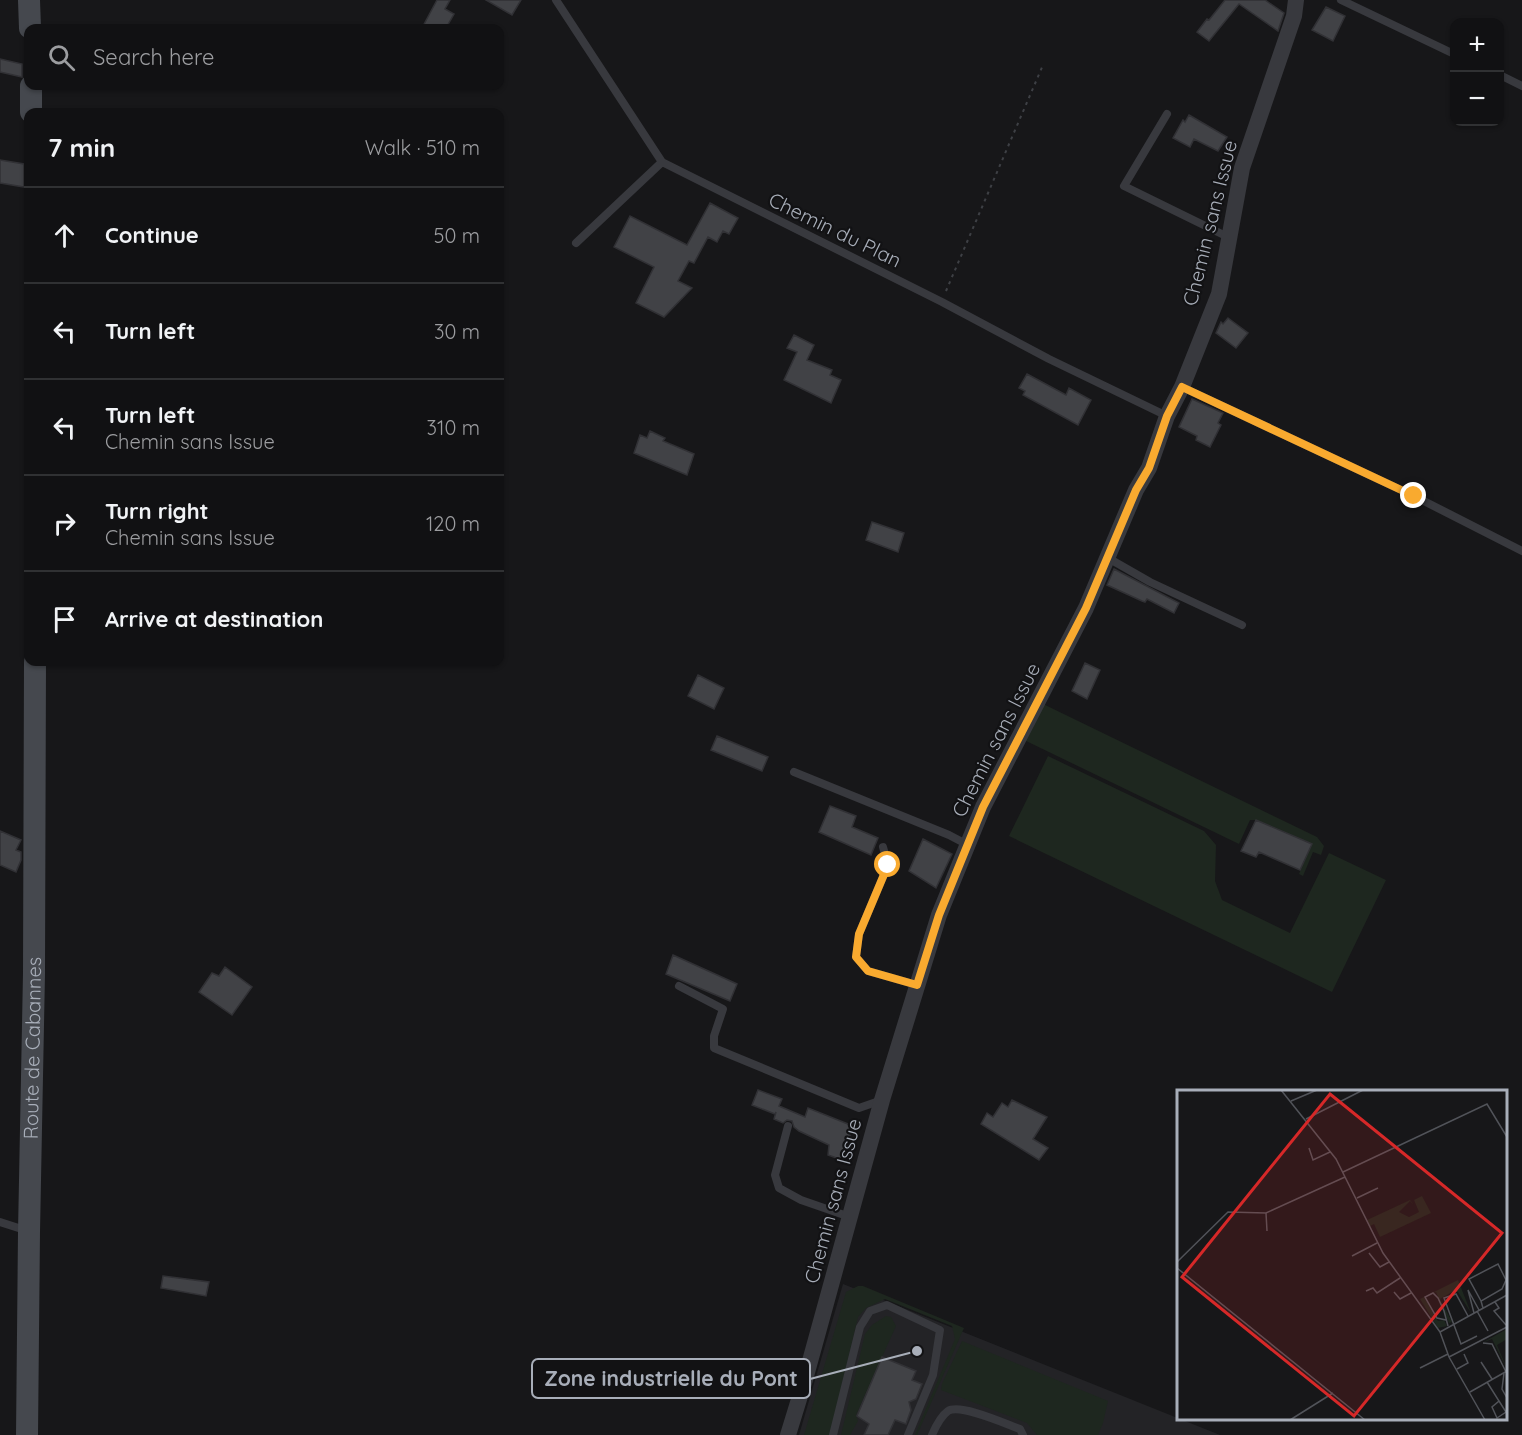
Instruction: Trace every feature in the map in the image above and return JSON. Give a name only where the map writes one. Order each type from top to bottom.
[{"type":"main road","points":[[29,0],[30,24]]},
{"type":"main road","points":[[31,90],[31,108]]},
{"type":"main road","name":"Route de Cabannes","points":[[27,1435],[28,1232],[34,973],[35,666]]},
{"type":"street","name":"Chemin sans Issue","points":[[788,1435],[882,1100],[939,915],[983,807],[1086,608],[1136,490],[1149,468],[1167,416],[1182,387],[1219,294],[1242,168],[1294,16],[1296,0]]},
{"type":"lane","points":[[556,0],[662,162],[576,243]]},
{"type":"lane","points":[[1341,0],[1450,52]]},
{"type":"lane","points":[[1504,77],[1522,86]]},
{"type":"lane","points":[[1167,114],[1124,186],[1230,238]]},
{"type":"lane","name":"Chemin du Plan","points":[[662,162],[1167,416]]},
{"type":"lane","points":[[1182,387],[1414,496],[1522,551]]},
{"type":"lane","points":[[1108,558],[1150,582],[1242,625]]},
{"type":"lane","points":[[794,772],[949,835],[968,845]]},
{"type":"lane","points":[[883,847],[888,865],[859,934],[856,957],[868,971],[917,985]]},
{"type":"lane","points":[[679,986],[723,1009],[714,1036],[714,1048],[859,1107],[882,1100]]},
{"type":"lane","points":[[788,1126],[775,1175],[779,1188],[801,1200],[850,1217]]},
{"type":"lane","points":[[0,1222],[28,1232]]},
{"type":"lane","points":[[833,1435],[860,1327],[870,1311],[887,1305],[940,1330],[933,1375],[908,1435]]},
{"type":"lane","points":[[932,1435],[948,1411],[959,1408],[1020,1429],[1023,1435]]},
{"type":"path","points":[[942,302],[953,270],[1043,65]]},
{"type":"shaded area","points":[[1039,702],[1317,837],[1324,846],[1321,855],[1313,852],[1303,876],[1299,874],[1311,844],[1256,820],[1250,820],[1239,844],[1022,739]]},
{"type":"shaded area","points":[[1048,756],[1204,831],[1216,845],[1215,881],[1222,900],[1290,933],[1329,853],[1386,880],[1332,992],[1009,836]]},
{"type":"shaded area","points":[[843,1284],[1177,1418],[1177,1420],[1183,1420],[1220,1435],[799,1435]]},
{"type":"shaded area","points":[[863,1286],[964,1328],[917,1435],[915,1435],[955,1339],[952,1326],[885,1299],[866,1308],[858,1317],[830,1435],[804,1435],[846,1292]]},
{"type":"shaded area","points":[[886,1316],[891,1317],[896,1326],[856,1415],[858,1421],[850,1435],[841,1435],[865,1334],[872,1325]]},
{"type":"shaded area","points":[[962,1341],[1108,1401],[1098,1435],[1037,1435],[1027,1423],[941,1390]]},
{"type":"building","points":[[437,0],[450,0],[445,9],[454,14],[448,24],[424,24]]},
{"type":"building","points":[[486,0],[521,0],[512,15]]},
{"type":"building","points":[[1225,0],[1265,0],[1284,13],[1278,31],[1239,4],[1209,41],[1197,32]]},
{"type":"building","points":[[1326,7],[1345,16],[1333,41],[1312,30]]},
{"type":"building","points":[[0,59],[22,64],[22,77],[0,72]]},
{"type":"building","points":[[1189,115],[1227,137],[1218,151],[1194,139],[1190,147],[1173,138],[1183,120],[1185,122]]},
{"type":"building","points":[[0,160],[24,164],[24,187],[0,183]]},
{"type":"building","points":[[710,203],[738,218],[729,234],[723,231],[717,242],[708,237],[694,263],[689,261],[678,281],[692,288],[664,317],[636,303],[654,267],[614,247],[630,216],[687,245]]},
{"type":"building","points":[[1228,318],[1248,333],[1236,348],[1216,333],[1221,322],[1223,324]]},
{"type":"building","points":[[794,335],[814,345],[807,360],[832,370],[830,375],[841,380],[831,403],[784,380],[797,352],[787,348]]},
{"type":"building","points":[[1027,374],[1066,395],[1069,388],[1091,400],[1078,425],[1023,395],[1025,391],[1019,388]]},
{"type":"building","points":[[1192,399],[1223,413],[1218,423],[1221,425],[1210,447],[1196,440],[1197,436],[1179,427]]},
{"type":"building","points":[[650,431],[665,438],[663,441],[694,454],[687,475],[634,453],[640,435],[647,438]]},
{"type":"building","points":[[872,522],[904,533],[898,552],[866,540]]},
{"type":"building","points":[[1114,569],[1179,603],[1174,613],[1147,599],[1145,602],[1142,601],[1107,585]]},
{"type":"building","points":[[1085,663],[1100,670],[1087,699],[1072,691]]},
{"type":"building","points":[[698,675],[724,688],[714,709],[688,696]]},
{"type":"building","points":[[717,736],[768,757],[762,771],[711,750]]},
{"type":"building","points":[[830,806],[856,816],[852,827],[878,838],[871,855],[819,832]]},
{"type":"building","points":[[1256,820],[1312,844],[1300,870],[1259,852],[1256,857],[1241,851]]},
{"type":"building","points":[[0,831],[21,840],[16,850],[21,852],[21,860],[16,872],[0,865]]},
{"type":"building","points":[[923,839],[952,854],[936,888],[909,871]]},
{"type":"building","points":[[673,955],[737,984],[730,1001],[666,974]]},
{"type":"building","points":[[225,967],[252,987],[232,1015],[199,992],[212,973],[219,976]]},
{"type":"building","points":[[758,1090],[782,1099],[779,1106],[805,1117],[808,1108],[853,1126],[842,1160],[828,1155],[829,1145],[799,1131],[794,1127],[792,1121],[787,1120],[783,1123],[774,1119],[776,1112],[775,1114],[752,1105]]},
{"type":"building","points":[[1012,1100],[1047,1117],[1033,1139],[1048,1148],[1039,1160],[981,1124],[987,1113],[993,1117],[1002,1103],[1008,1107]]},
{"type":"building","points":[[163,1276],[209,1282],[206,1296],[161,1288]]},
{"type":"building","points":[[882,1357],[916,1371],[912,1380],[922,1384],[916,1399],[909,1402],[911,1410],[906,1424],[895,1420],[888,1435],[864,1435],[869,1424],[857,1416]]},
{"type":"place","name":"Zone industrielle du Pont","points":[[917,1351]]},
{"type":"route","points":[[888,865],[859,934],[856,957],[868,971],[917,985],[939,915],[983,807],[1086,608],[1136,490],[1149,468],[1167,416],[1182,387],[1414,496]]}]
